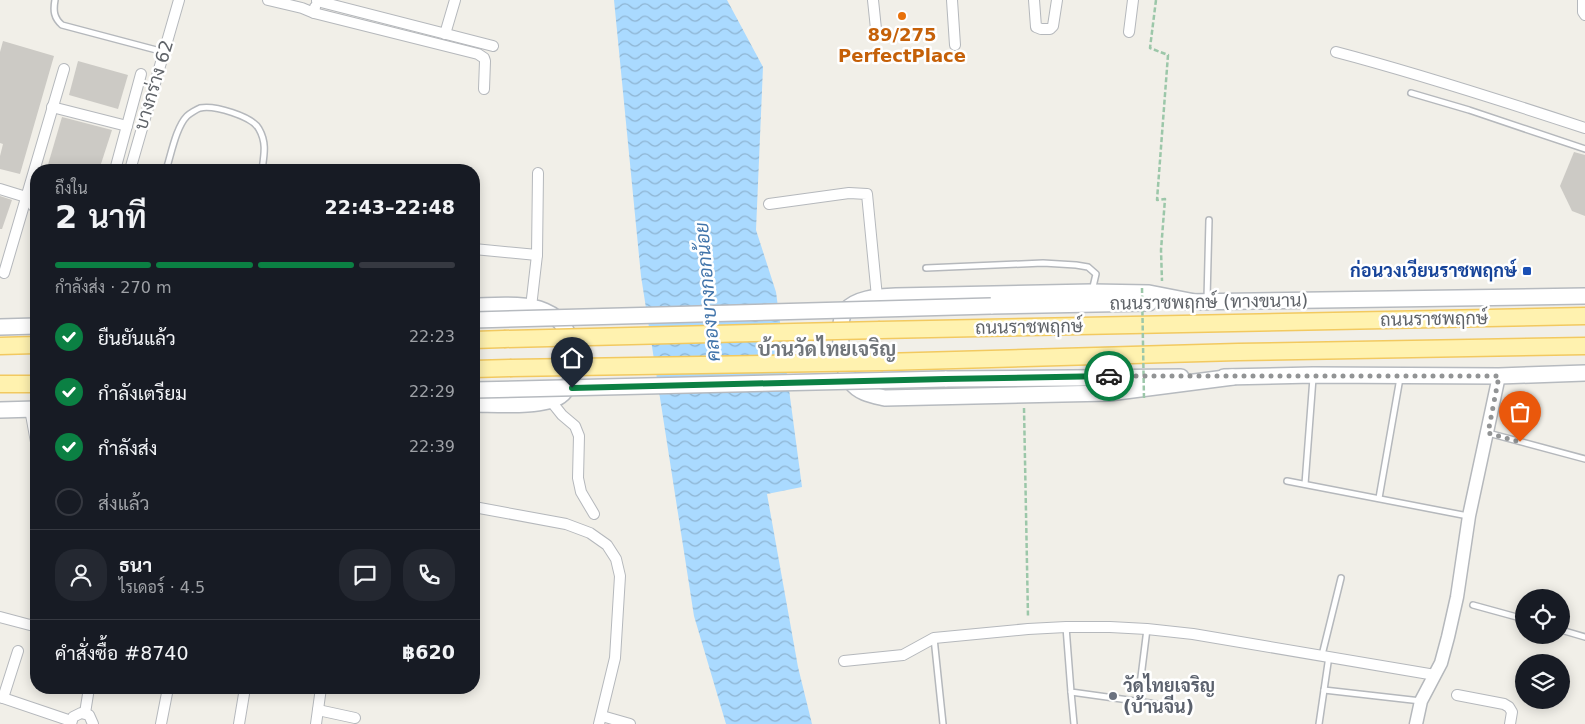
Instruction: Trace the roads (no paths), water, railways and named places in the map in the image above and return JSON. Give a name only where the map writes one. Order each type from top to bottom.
[{"type":"main road","points":[[1201,302],[1149,293],[1092,292],[877,297],[854,304],[845,311],[840,322],[845,368],[851,382],[865,393],[885,398],[1109,393],[1234,377]]},
{"type":"main road","name":"ถนนราชพฤกษ์ (ทางขนาน)","points":[[480,320],[991,306],[1585,296]]},
{"type":"main road","points":[[480,306],[531,307],[544,310],[555,317],[571,341],[573,373],[569,384],[560,396],[550,400],[533,404],[480,404]]},
{"type":"main road","name":"ถนนราชพฤกษ์","points":[[480,340],[1585,316]]},
{"type":"main road","points":[[0,327],[30,326]]},
{"type":"main road","points":[[0,346],[30,345]]},
{"type":"main road","name":"ถนนราชพฤกษ์","points":[[480,369],[1585,346]]},
{"type":"main road","points":[[480,390],[1136,376],[1499,376],[1585,373]]},
{"type":"main road","points":[[0,384],[30,384]]},
{"type":"main road","points":[[0,410],[30,409]]},
{"type":"street","name":"บางกร่าง 62","points":[[132,164],[179,0]]},
{"type":"street","points":[[268,0],[478,54],[485,60],[484,89]]},
{"type":"street","points":[[444,34],[455,0]]},
{"type":"street","points":[[873,0],[876,29]]},
{"type":"street","points":[[952,0],[955,45]]},
{"type":"street","points":[[1034,0],[1036,27],[1050,29],[1053,26],[1057,0]]},
{"type":"street","points":[[1129,32],[1134,0]]},
{"type":"street","points":[[1584,0],[1583,12],[1585,15]]},
{"type":"street","points":[[314,13],[317,1],[351,5],[444,34],[493,46]]},
{"type":"street","points":[[1336,52],[1515,104],[1585,128]]},
{"type":"street","points":[[36,164],[64,68]]},
{"type":"street","points":[[117,164],[142,74]]},
{"type":"street","points":[[52,107],[127,126]]},
{"type":"street","points":[[531,307],[537,255],[538,173]]},
{"type":"street","points":[[4,273],[30,183]]},
{"type":"street","points":[[0,189],[26,197],[30,202]]},
{"type":"street","points":[[769,204],[849,193],[867,194],[877,297]]},
{"type":"street","points":[[480,250],[537,255]]},
{"type":"street","points":[[1416,724],[1421,701],[1441,663],[1448,637],[1457,597],[1469,516],[1499,376]]},
{"type":"street","points":[[550,400],[562,415],[575,426],[579,436],[578,478],[581,492],[594,514]]},
{"type":"street","points":[[480,507],[566,524],[590,533],[607,545],[616,559],[620,576],[615,658],[601,720],[630,724]]},
{"type":"street","points":[[0,617],[30,625]]},
{"type":"street","points":[[844,661],[904,656],[934,638],[1066,627],[1147,629],[1326,656],[1435,675]]},
{"type":"street","points":[[18,651],[1,697],[71,722],[77,714],[85,713],[92,718],[93,724]]},
{"type":"street","points":[[85,713],[88,694]]},
{"type":"street","points":[[161,724],[167,694]]},
{"type":"street","points":[[239,724],[244,694]]},
{"type":"street","points":[[316,724],[321,694]]},
{"type":"street","points":[[1457,696],[1509,707],[1512,712],[1510,724]]},
{"type":"street","points":[[318,710],[355,718]]},
{"type":"lane","points":[[55,0],[56,20],[62,26],[164,52]]},
{"type":"lane","points":[[1411,93],[1585,148]]},
{"type":"lane","points":[[168,164],[180,128],[187,116],[200,108],[244,115],[259,127],[266,146],[263,164]]},
{"type":"lane","points":[[1201,302],[1209,220]]},
{"type":"lane","points":[[926,268],[1043,263],[1076,265],[1088,267],[1096,274],[1092,292]]},
{"type":"lane","points":[[1306,484],[1313,375]]},
{"type":"lane","points":[[1379,498],[1400,375]]},
{"type":"lane","points":[[1488,433],[1585,459]]},
{"type":"lane","points":[[1287,481],[1469,516]]},
{"type":"lane","points":[[1319,724],[1326,656],[1341,578]]},
{"type":"lane","points":[[1473,605],[1515,617]]},
{"type":"lane","points":[[1066,627],[1074,724]]},
{"type":"lane","points":[[1138,702],[1147,629]]},
{"type":"lane","points":[[1570,633],[1585,637]]},
{"type":"lane","points":[[934,638],[943,724]]},
{"type":"lane","points":[[1324,690],[1421,701]]},
{"type":"lane","points":[[1071,692],[1186,708]]},
{"type":"water","name":"คลองบางกอกน้อย","points":[[614,0],[727,0],[763,67],[756,230],[776,292],[802,487],[767,494],[798,667],[812,724],[726,724],[694,616],[641,276]]},
{"type":"place","name":"89/275 PerfectPlace","points":[[902,16]]},
{"type":"place","name":"ก่อนวงเวียนราชพฤกษ์","points":[[1527,271]]},
{"type":"place","name":"วัดไทยเจริญ (บ้านจีน)","points":[[1113,696]]},
{"type":"district","name":"บ้านวัดไทยเจริญ","points":[[827,349]]}]
